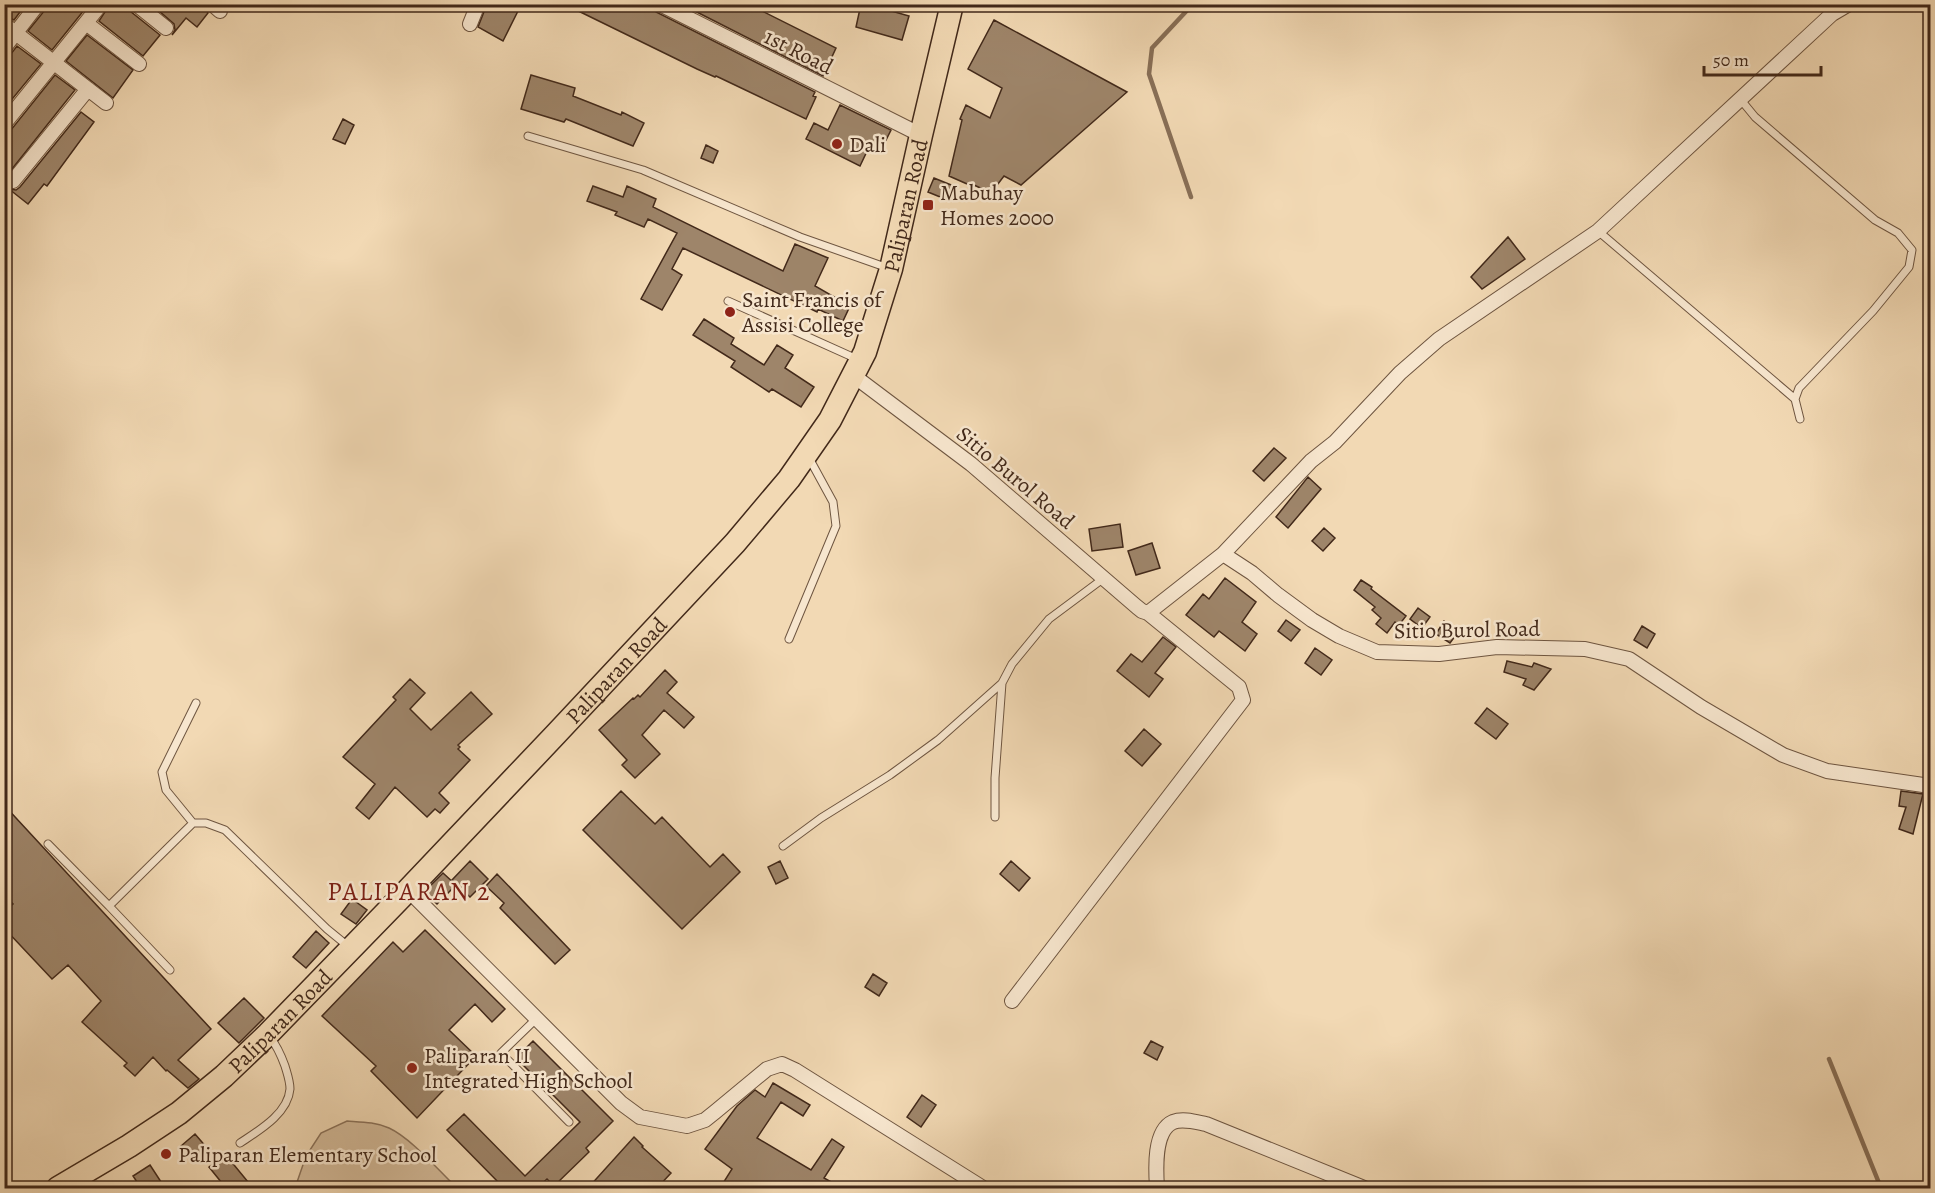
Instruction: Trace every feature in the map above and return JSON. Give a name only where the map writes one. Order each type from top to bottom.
[{"type":"main road","name":"Paliparan Road","points":[[58,1188],[179,1113],[224,1076],[268,1034],[408,890],[735,543],[789,479],[830,420],[857,368],[882,302],[952,4]]},
{"type":"street","points":[[4,48],[38,4]]},
{"type":"street","points":[[4,124],[101,4]]},
{"type":"street","points":[[136,4],[166,28]]},
{"type":"street","points":[[470,24],[478,4]]},
{"type":"street","name":"1st Road","points":[[660,4],[921,135]]},
{"type":"street","points":[[1148,613],[1223,554],[1311,461],[1335,442],[1400,373],[1439,339],[1598,231],[1832,14],[1849,4]]},
{"type":"street","points":[[86,23],[139,64]]},
{"type":"street","points":[[4,24],[106,103]]},
{"type":"street","points":[[13,181],[88,89]]},
{"type":"street","name":"Sitio Burol Road","points":[[857,368],[1142,612],[1148,613],[1239,687],[1243,700],[1012,1001]]},
{"type":"street","name":"Sitio Burol Road","points":[[1223,554],[1252,573],[1312,620],[1339,636],[1377,652],[1439,654],[1497,647],[1586,649],[1629,659],[1701,707],[1783,755],[1827,771],[1930,786]]},
{"type":"street","points":[[408,890],[621,1103],[640,1117],[687,1126],[705,1119],[767,1069],[782,1064],[795,1070],[962,1183],[982,1188]]},
{"type":"street","points":[[1157,1188],[1159,1138],[1166,1127],[1174,1122],[1190,1121],[1206,1124],[1364,1188]]},
{"type":"lane","points":[[1741,100],[1755,117],[1875,220],[1898,233],[1912,250],[1909,267],[1873,311],[1799,388],[1795,399],[1800,419]]},
{"type":"lane","points":[[528,136],[643,170],[800,237],[891,269]]},
{"type":"lane","points":[[1598,231],[1795,399]]},
{"type":"lane","points":[[728,301],[857,368]]},
{"type":"lane","points":[[789,639],[836,526],[832,502],[807,453]]},
{"type":"lane","points":[[783,846],[820,818],[890,775],[938,740],[1002,683],[1012,664],[1050,619],[1104,578]]},
{"type":"lane","points":[[995,817],[995,778],[1002,683]]},
{"type":"lane","points":[[193,824],[165,790],[162,772],[196,704]]},
{"type":"lane","points":[[109,906],[193,824],[206,823],[225,830],[327,929],[351,949]]},
{"type":"lane","points":[[48,844],[170,970]]},
{"type":"lane","points":[[536,1019],[501,1053],[569,1122]]},
{"type":"lane","points":[[240,1143],[260,1129],[283,1107],[290,1089],[279,1048],[268,1034]]},
{"type":"shaded area","points":[[347,1121],[389,1128],[415,1147],[457,1188],[295,1188],[306,1156],[321,1133]]},
{"type":"building","points":[[4,4],[26,4],[14,20],[4,15]]},
{"type":"building","points":[[47,4],[89,4],[52,50],[28,31],[45,10]]},
{"type":"building","points":[[110,4],[127,4],[130,11],[160,35],[143,56],[99,21]]},
{"type":"building","points":[[151,4],[203,4],[208,13],[197,27],[186,18],[172,35],[175,30],[174,24]]},
{"type":"building","points":[[487,4],[518,4],[515,10],[518,11],[503,41],[478,27]]},
{"type":"building","points":[[564,4],[651,4],[656,12],[815,92],[813,96],[816,97],[806,119]]},
{"type":"building","points":[[681,4],[748,4],[836,48],[823,76]]},
{"type":"building","points":[[861,4],[909,16],[902,40],[856,27]]},
{"type":"building","points":[[994,20],[1127,92],[1021,185],[1004,176],[991,193],[949,176],[962,120],[960,119],[966,105],[990,118],[1002,88],[968,69]]},
{"type":"building","points":[[87,35],[133,70],[113,98],[66,61]]},
{"type":"building","points":[[17,46],[41,64],[4,109],[4,57],[11,54]]},
{"type":"building","points":[[55,75],[75,90],[4,179],[4,133],[11,130]]},
{"type":"building","points":[[531,75],[575,88],[573,96],[621,115],[622,112],[644,123],[633,146],[566,119],[564,122],[521,109]]},
{"type":"building","points":[[840,105],[891,130],[881,150],[870,145],[860,166],[806,139],[814,123],[828,130]]},
{"type":"building","points":[[81,112],[94,122],[47,186],[44,184],[28,204],[9,189],[16,190],[20,187]]},
{"type":"building","points":[[343,119],[354,125],[345,144],[333,139]]},
{"type":"building","points":[[706,145],[718,151],[713,163],[701,158]]},
{"type":"building","points":[[934,178],[956,187],[950,201],[928,192]]},
{"type":"building","points":[[593,186],[623,197],[627,186],[656,199],[653,207],[783,271],[795,244],[828,258],[815,286],[850,306],[843,321],[818,309],[817,312],[683,248],[672,269],[682,275],[662,310],[641,299],[677,233],[648,219],[644,227],[615,215],[617,212],[587,201]]},
{"type":"building","points":[[1508,237],[1525,259],[1482,289],[1471,277]]},
{"type":"building","points":[[704,319],[734,338],[731,344],[764,365],[777,345],[793,355],[785,368],[814,387],[801,407],[772,389],[769,392],[731,367],[735,361],[693,335]]},
{"type":"building","points":[[1274,448],[1286,458],[1264,481],[1253,471]]},
{"type":"building","points":[[1308,477],[1321,489],[1288,528],[1276,517]]},
{"type":"building","points":[[1120,524],[1123,547],[1092,551],[1089,529]]},
{"type":"building","points":[[1324,528],[1335,538],[1323,551],[1312,541]]},
{"type":"building","points":[[1152,543],[1160,568],[1136,575],[1128,551]]},
{"type":"building","points":[[1225,578],[1256,602],[1242,622],[1257,634],[1245,651],[1219,631],[1214,637],[1186,615],[1203,594],[1209,599]]},
{"type":"building","points":[[1361,580],[1406,616],[1399,625],[1395,622],[1387,633],[1376,624],[1381,618],[1372,610],[1375,607],[1354,590]]},
{"type":"building","points":[[1418,608],[1430,617],[1422,628],[1410,619]]},
{"type":"building","points":[[1286,620],[1300,630],[1291,641],[1278,631]]},
{"type":"building","points":[[1444,621],[1459,631],[1450,643],[1436,634]]},
{"type":"building","points":[[1642,626],[1655,634],[1647,648],[1634,640]]},
{"type":"building","points":[[1163,637],[1176,647],[1155,673],[1163,679],[1149,697],[1117,671],[1131,654],[1142,662]]},
{"type":"building","points":[[1315,648],[1332,660],[1321,675],[1305,663]]},
{"type":"building","points":[[1507,661],[1532,667],[1534,663],[1551,669],[1534,690],[1523,685],[1526,679],[1504,672]]},
{"type":"building","points":[[665,670],[677,682],[667,693],[694,717],[684,728],[664,710],[642,735],[660,754],[635,778],[622,765],[627,760],[599,730],[633,698],[638,695],[640,697]]},
{"type":"building","points":[[410,679],[425,693],[410,709],[431,730],[471,692],[492,714],[458,745],[460,747],[458,749],[470,760],[439,793],[449,803],[440,813],[435,809],[427,817],[395,787],[369,819],[356,808],[375,784],[343,757],[396,700],[393,697]]},
{"type":"building","points":[[1487,708],[1508,724],[1496,739],[1475,723]]},
{"type":"building","points":[[1144,729],[1161,744],[1142,766],[1125,751]]},
{"type":"building","points":[[621,791],[655,824],[662,817],[710,867],[723,854],[740,872],[682,929],[583,830]]},
{"type":"building","points":[[1901,791],[1923,794],[1913,834],[1899,829],[1906,807],[1899,806]]},
{"type":"building","points":[[4,805],[211,1029],[178,1060],[199,1079],[188,1088],[166,1071],[153,1057],[135,1076],[124,1066],[127,1063],[82,1022],[101,1001],[68,965],[52,979],[4,928],[4,912],[13,904],[4,895]]},
{"type":"building","points":[[470,861],[488,879],[470,897],[452,880]]},
{"type":"building","points":[[780,861],[788,878],[776,884],[768,867]]},
{"type":"building","points":[[1011,861],[1030,878],[1019,891],[1000,874]]},
{"type":"building","points":[[443,873],[456,885],[437,904],[424,892]]},
{"type":"building","points":[[497,874],[570,950],[555,964],[500,908],[504,903],[486,886]]},
{"type":"building","points":[[352,899],[367,910],[356,924],[341,914]]},
{"type":"building","points":[[425,930],[505,1009],[492,1022],[475,1004],[449,1030],[476,1056],[417,1118],[371,1071],[376,1066],[322,1016],[393,942],[403,952]]},
{"type":"building","points":[[316,931],[329,943],[306,968],[293,957]]},
{"type":"building","points":[[873,974],[887,983],[879,996],[865,987]]},
{"type":"building","points":[[244,998],[264,1018],[239,1043],[218,1023]]},
{"type":"building","points":[[533,1041],[613,1121],[586,1148],[589,1152],[554,1186],[547,1179],[537,1188],[504,1188],[447,1130],[464,1114],[525,1176],[580,1122],[516,1058]]},
{"type":"building","points":[[1151,1041],[1163,1047],[1157,1060],[1144,1053]]},
{"type":"building","points":[[773,1083],[810,1105],[803,1116],[781,1102],[757,1138],[811,1170],[832,1139],[844,1147],[824,1178],[842,1188],[720,1188],[732,1169],[705,1149],[737,1106],[755,1090],[765,1097]]},
{"type":"building","points":[[922,1095],[936,1105],[921,1127],[907,1117]]},
{"type":"building","points":[[195,1134],[207,1148],[193,1160],[181,1146]]},
{"type":"building","points":[[634,1137],[671,1173],[657,1188],[588,1188]]},
{"type":"building","points":[[225,1154],[253,1188],[226,1188],[209,1167]]},
{"type":"building","points":[[150,1165],[165,1188],[141,1188],[133,1176]]},
{"type":"waterway","points":[[1191,197],[1149,74],[1152,48],[1193,4]]},
{"type":"waterway","points":[[1829,1059],[1881,1188]]},
{"type":"place","name":"Dali","points":[[837,144]]},
{"type":"place","name":"Mabuhay Homes 2000","points":[[928,205]]},
{"type":"place","name":"Saint Francis of Assisi College","points":[[730,312]]},
{"type":"place","name":"Paliparan II Integrated High School","points":[[412,1068]]},
{"type":"place","name":"Paliparan Elementary School","points":[[166,1154]]},
{"type":"district","name":"PALIPARAN 2","points":[[409,891]]}]
